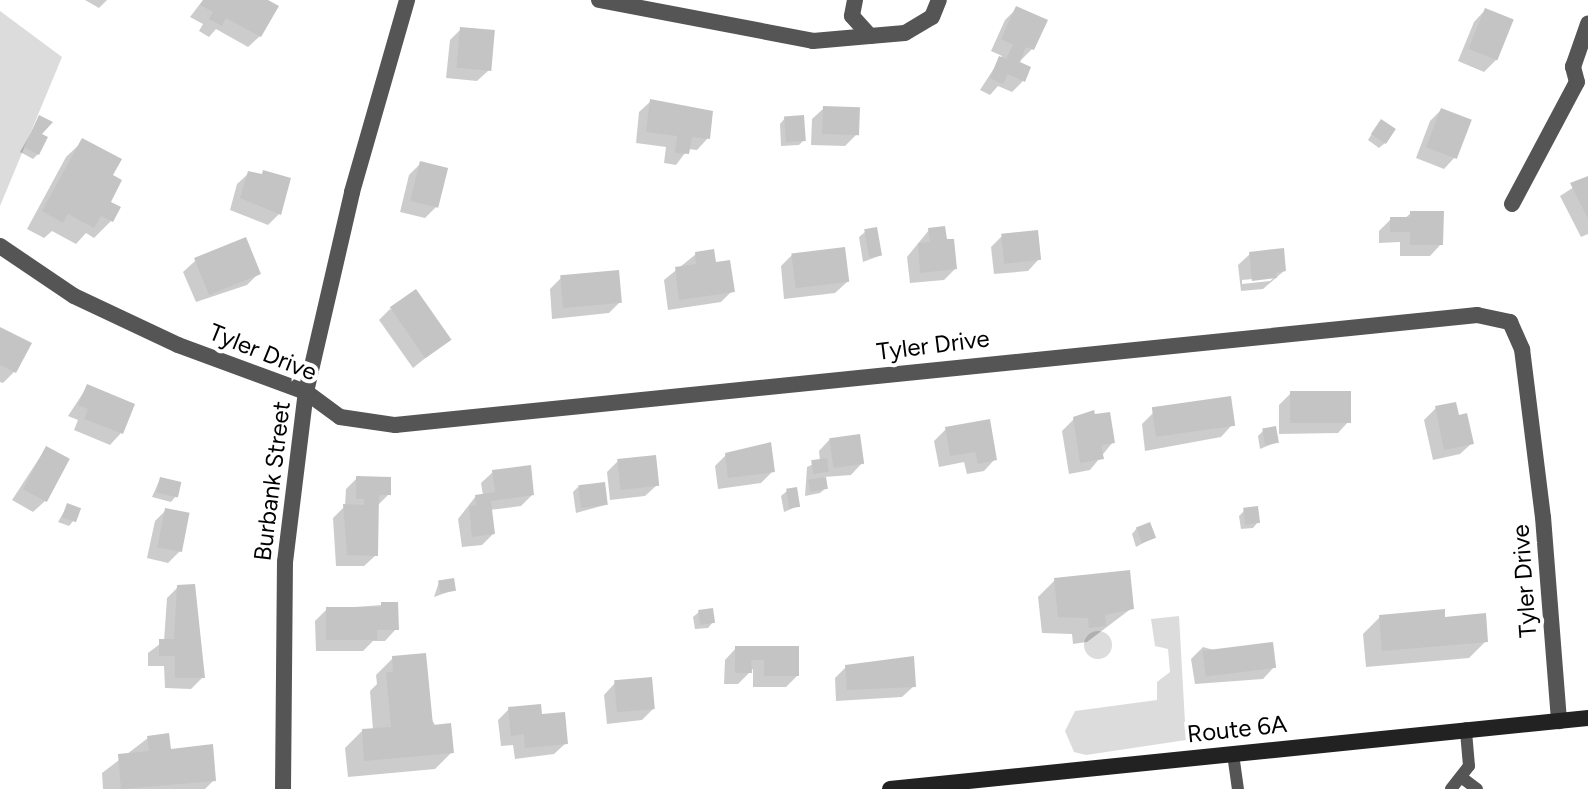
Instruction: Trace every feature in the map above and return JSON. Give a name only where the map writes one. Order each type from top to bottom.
[{"type":"main road","name":"Route 6A","points":[[890,789],[1588,718]]},
{"type":"street","name":"Burbank Street","points":[[283,789],[285,562],[306,392],[352,192],[407,0]]},
{"type":"street","points":[[599,0],[813,41],[905,33],[932,17],[939,0]]},
{"type":"street","points":[[855,0],[852,16],[870,36]]},
{"type":"street","points":[[1512,204],[1582,88],[1573,67],[1588,24]]},
{"type":"street","name":"Tyler Drive","points":[[0,246],[100,308],[178,345],[306,392],[340,417],[395,425],[1477,315],[1510,322],[1522,349],[1541,501],[1559,721]]},
{"type":"lane","points":[[1451,789],[1469,766],[1466,728]]},
{"type":"lane","points":[[1233,754],[1238,789]]},
{"type":"lane","points":[[1461,777],[1477,789]]},
{"type":"shaded area","points":[[0,11],[62,57],[0,206]]},
{"type":"shaded area","points":[[1179,616],[1186,740],[1086,755],[1074,752],[1065,731],[1075,711],[1157,700],[1157,682],[1170,672],[1168,649],[1155,646],[1151,619]]},
{"type":"shaded area","points":[[1098,631],[1108,635],[1112,645],[1108,655],[1098,659],[1088,655],[1084,645],[1088,635]]},
{"type":"building","points":[[203,0],[268,0],[279,6],[261,37],[226,18],[222,26],[209,19],[213,12],[200,5]]},
{"type":"building","points":[[1016,6],[1048,20],[1034,50],[1026,47],[1020,62],[1031,67],[1025,82],[1008,74],[1003,84],[990,78],[999,56],[1006,59],[1013,45],[1001,39]]},
{"type":"building","points":[[1485,8],[1514,20],[1497,60],[1469,49]]},
{"type":"building","points":[[460,27],[495,30],[491,71],[456,68]]},
{"type":"building","points":[[650,99],[713,111],[710,139],[692,137],[689,154],[675,153],[677,136],[646,132]]},
{"type":"building","points":[[823,106],[860,107],[859,135],[822,134]]},
{"type":"building","points":[[1441,108],[1472,120],[1457,159],[1426,147]]},
{"type":"building","points":[[39,115],[53,122],[42,134],[48,137],[39,155],[24,147]]},
{"type":"building","points":[[804,115],[806,141],[786,142],[784,116]]},
{"type":"building","points":[[1381,119],[1396,129],[1386,144],[1371,134]]},
{"type":"building","points":[[82,138],[122,159],[113,175],[122,180],[111,202],[121,207],[113,222],[101,216],[94,228],[68,214],[63,223],[42,211]]},
{"type":"building","points":[[420,161],[448,168],[438,208],[410,201]]},
{"type":"building","points":[[263,170],[291,178],[281,215],[240,198],[248,171],[262,174]]},
{"type":"building","points":[[1588,176],[1588,219],[1570,183]]},
{"type":"building","points":[[1410,211],[1444,211],[1443,245],[1410,245],[1410,232],[1390,232],[1390,217],[1410,217]]},
{"type":"building","points":[[945,226],[947,239],[954,239],[957,269],[920,273],[918,243],[930,242],[928,228]]},
{"type":"building","points":[[877,227],[882,256],[869,258],[864,229]]},
{"type":"building","points":[[1038,230],[1041,260],[1004,264],[1001,234]]},
{"type":"building","points":[[246,237],[261,274],[209,295],[194,258]]},
{"type":"building","points":[[845,247],[849,282],[796,288],[791,254]]},
{"type":"building","points":[[1284,248],[1286,271],[1276,273],[1277,278],[1252,281],[1249,252]]},
{"type":"building","points":[[714,249],[716,262],[730,260],[735,292],[679,300],[675,267],[696,264],[695,252]]},
{"type":"building","points":[[619,270],[622,303],[563,308],[560,275]]},
{"type":"building","points":[[416,289],[452,340],[425,358],[390,307]]},
{"type":"building","points":[[0,327],[32,343],[16,373],[0,365]]},
{"type":"building","points":[[87,384],[135,404],[123,434],[84,419],[88,409],[78,405]]},
{"type":"building","points":[[1290,391],[1351,391],[1351,423],[1290,423]]},
{"type":"building","points":[[1231,396],[1235,426],[1156,437],[1152,407]]},
{"type":"building","points":[[1456,402],[1459,415],[1467,413],[1474,444],[1444,450],[1435,406]]},
{"type":"building","points":[[1094,410],[1095,414],[1110,412],[1115,443],[1101,445],[1104,459],[1080,463],[1073,417]]},
{"type":"building","points":[[990,419],[997,460],[978,464],[975,452],[950,456],[945,427]]},
{"type":"building","points":[[1276,426],[1279,443],[1265,445],[1262,428]]},
{"type":"building","points":[[860,434],[864,464],[833,468],[829,438]]},
{"type":"building","points":[[771,442],[775,472],[728,478],[725,453]]},
{"type":"building","points":[[46,446],[70,459],[47,502],[23,489]]},
{"type":"building","points":[[656,455],[659,486],[620,490],[617,459]]},
{"type":"building","points":[[827,458],[829,472],[813,474],[811,460]]},
{"type":"building","points":[[531,465],[534,495],[491,501],[495,534],[472,537],[469,506],[476,505],[475,495],[495,492],[492,470]]},
{"type":"building","points":[[356,476],[391,477],[391,495],[379,495],[378,556],[347,555],[343,504],[364,505],[364,499],[356,499]]},
{"type":"building","points":[[160,477],[181,482],[178,498],[156,493]]},
{"type":"building","points":[[826,477],[828,489],[810,492],[808,480]]},
{"type":"building","points":[[605,482],[608,505],[581,508],[578,485]]},
{"type":"building","points":[[797,487],[800,507],[789,508],[786,489]]},
{"type":"building","points":[[67,503],[81,508],[76,522],[62,517]]},
{"type":"building","points":[[1258,506],[1260,523],[1245,525],[1243,508]]},
{"type":"building","points":[[165,508],[190,513],[182,552],[157,547]]},
{"type":"building","points":[[1150,522],[1156,538],[1142,543],[1136,527]]},
{"type":"building","points":[[1130,570],[1134,609],[1105,615],[1106,626],[1089,628],[1088,618],[1058,617],[1054,578]]},
{"type":"building","points":[[454,578],[456,591],[440,593],[438,581]]},
{"type":"building","points":[[195,584],[205,678],[175,678],[175,656],[159,656],[159,639],[174,639],[177,585]]},
{"type":"building","points":[[381,602],[398,602],[399,630],[377,630],[377,640],[326,640],[326,607],[381,607]]},
{"type":"building","points":[[713,608],[715,623],[700,625],[698,610]]},
{"type":"building","points":[[1445,609],[1445,617],[1486,613],[1488,642],[1382,651],[1379,615]]},
{"type":"building","points":[[1273,642],[1276,668],[1206,676],[1203,651]]},
{"type":"building","points":[[735,646],[799,646],[799,676],[764,676],[764,660],[751,660],[752,673],[735,673]]},
{"type":"building","points":[[426,653],[433,725],[451,723],[454,753],[364,761],[362,729],[391,727],[386,672],[393,672],[392,656]]},
{"type":"building","points":[[914,656],[916,687],[847,690],[845,665]]},
{"type":"building","points":[[652,677],[655,709],[617,712],[614,680]]},
{"type":"building","points":[[541,704],[542,714],[565,712],[568,744],[525,748],[524,734],[511,736],[508,707]]},
{"type":"building","points":[[169,733],[171,749],[213,744],[216,781],[121,789],[118,754],[149,751],[147,736]]}]
